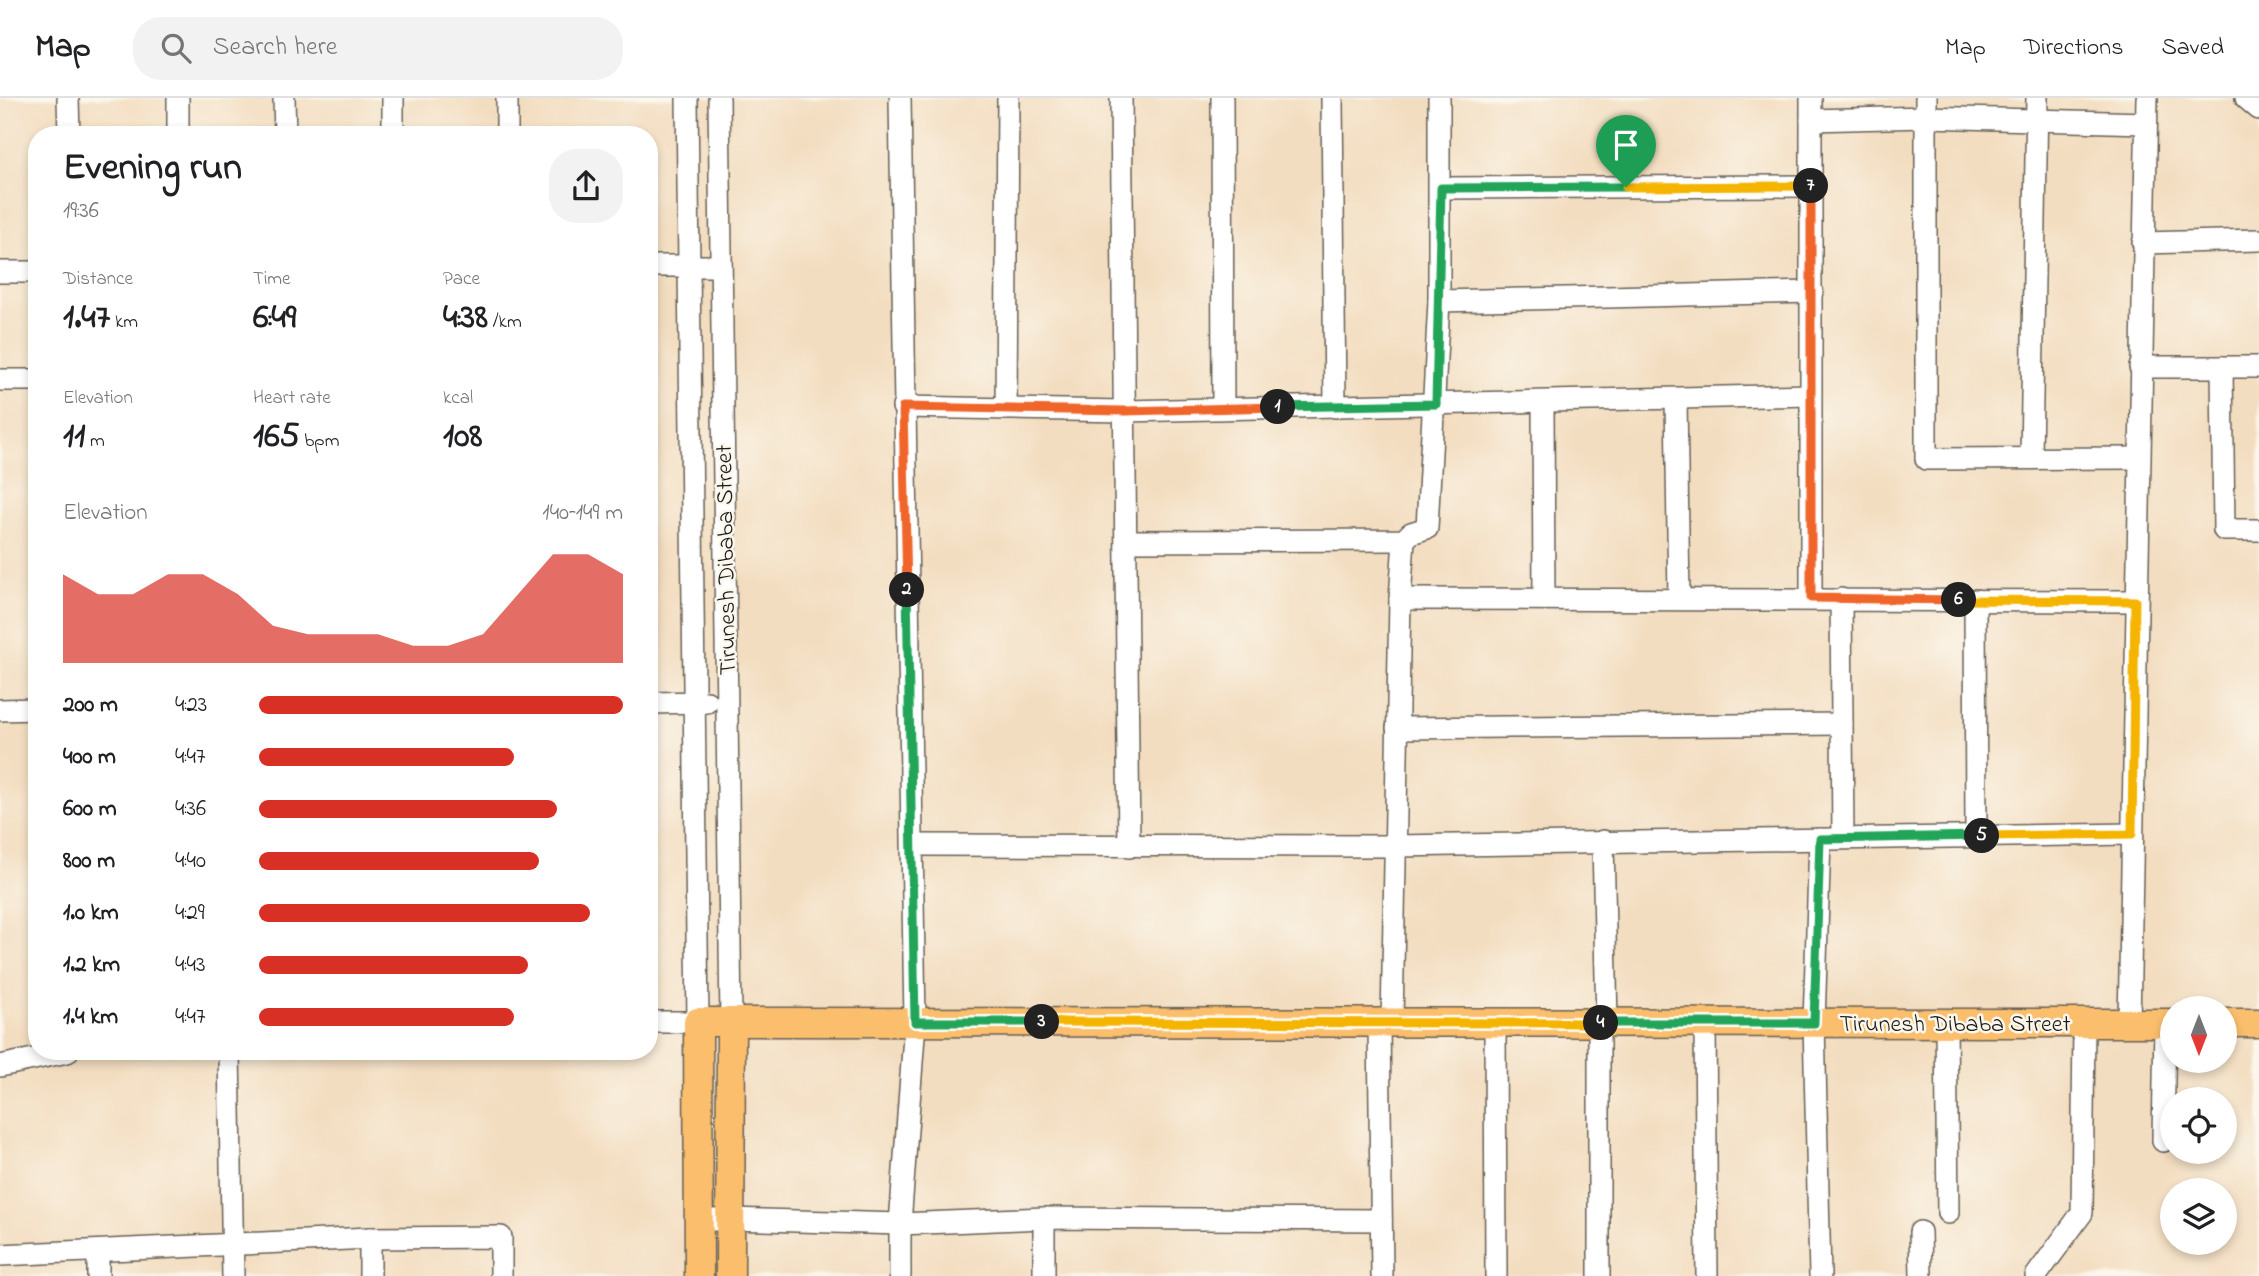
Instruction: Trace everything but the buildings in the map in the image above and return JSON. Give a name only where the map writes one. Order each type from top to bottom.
[{"type":"main road","name":"Tirunesh Dibaba Street","points":[[699,1276],[698,1022],[2160,1023]]},
{"type":"main road","name":"Tirunesh Dibaba Street","points":[[730,1276],[731,1022]]},
{"type":"main road","points":[[2237,1023],[2259,1023]]},
{"type":"street","points":[[68,98],[69,126]]},
{"type":"street","points":[[178,98],[178,126]]},
{"type":"street","points":[[284,98],[285,126]]},
{"type":"street","points":[[393,98],[393,126]]},
{"type":"street","points":[[507,98],[507,126]]},
{"type":"street","name":"Tirunesh Dibaba Street","points":[[687,98],[698,1022]]},
{"type":"street","name":"Tirunesh Dibaba Street","points":[[719,98],[731,1022]]},
{"type":"street","points":[[900,98],[915,1022],[900,1224],[900,1276]]},
{"type":"street","points":[[1006,409],[1008,98]]},
{"type":"street","points":[[1121,98],[1129,847]]},
{"type":"street","points":[[1222,98],[1223,408]]},
{"type":"street","points":[[1332,98],[1335,407]]},
{"type":"street","points":[[1382,1276],[1386,1023],[1394,846],[1400,599],[1404,540],[1411,533],[1427,528],[1436,404],[1439,301],[1439,98]]},
{"type":"street","points":[[2031,458],[2037,98]]},
{"type":"street","points":[[2129,1023],[2135,601],[2147,98]]},
{"type":"street","points":[[2246,98],[2259,109]]},
{"type":"street","points":[[1926,108],[1926,459],[2138,458]]},
{"type":"street","points":[[1811,598],[1811,109],[1926,108],[2037,121],[2146,123]]},
{"type":"street","points":[[1441,188],[1811,186]]},
{"type":"street","points":[[2143,243],[2259,240]]},
{"type":"street","points":[[658,266],[721,265]]},
{"type":"street","points":[[0,272],[28,272]]},
{"type":"street","points":[[1439,301],[1812,292]]},
{"type":"street","points":[[2140,367],[2259,367]]},
{"type":"street","points":[[2222,367],[2224,530],[2259,530]]},
{"type":"street","points":[[0,380],[28,380]]},
{"type":"street","points":[[903,407],[1125,411],[1810,395]]},
{"type":"street","points":[[1676,398],[1679,599]]},
{"type":"street","points":[[1544,402],[1544,599]]},
{"type":"street","points":[[1127,541],[1404,540]]},
{"type":"street","points":[[1400,599],[1811,598],[2135,601]]},
{"type":"street","points":[[1841,599],[1843,838]]},
{"type":"street","points":[[1975,600],[1976,836]]},
{"type":"street","points":[[658,703],[727,701]]},
{"type":"street","points":[[0,710],[28,709]]},
{"type":"street","points":[[1397,728],[1842,724]]},
{"type":"street","points":[[913,845],[1394,846],[2132,834]]},
{"type":"street","points":[[1819,1276],[1814,1023],[1820,839]]},
{"type":"street","points":[[1600,1276],[1603,841]]},
{"type":"street","points":[[658,1023],[698,1022]]},
{"type":"street","points":[[1495,1023],[1496,1276]]},
{"type":"street","points":[[1705,1023],[1707,1276]]},
{"type":"street","points":[[1946,1023],[1948,1213]]},
{"type":"street","points":[[2036,1276],[2082,1213],[2084,1023]]},
{"type":"street","points":[[0,1066],[29,1060]]},
{"type":"street","points":[[229,1060],[233,1276]]},
{"type":"street","points":[[698,1221],[730,1219],[900,1224],[1044,1218],[1381,1220]]},
{"type":"street","points":[[1044,1218],[1044,1276]]},
{"type":"street","points":[[1920,1232],[1922,1276]]},
{"type":"street","points":[[0,1255],[370,1238],[501,1237],[501,1276]]},
{"type":"street","points":[[370,1238],[370,1276]]},
{"type":"street","points":[[98,1251],[98,1276]]},
{"type":"route","points":[[1811,186],[1811,598],[2135,601],[2132,834],[1820,839],[1814,1023],[915,1022],[903,407],[1125,411],[1436,404],[1441,188],[1626,187],[1811,186]]}]
